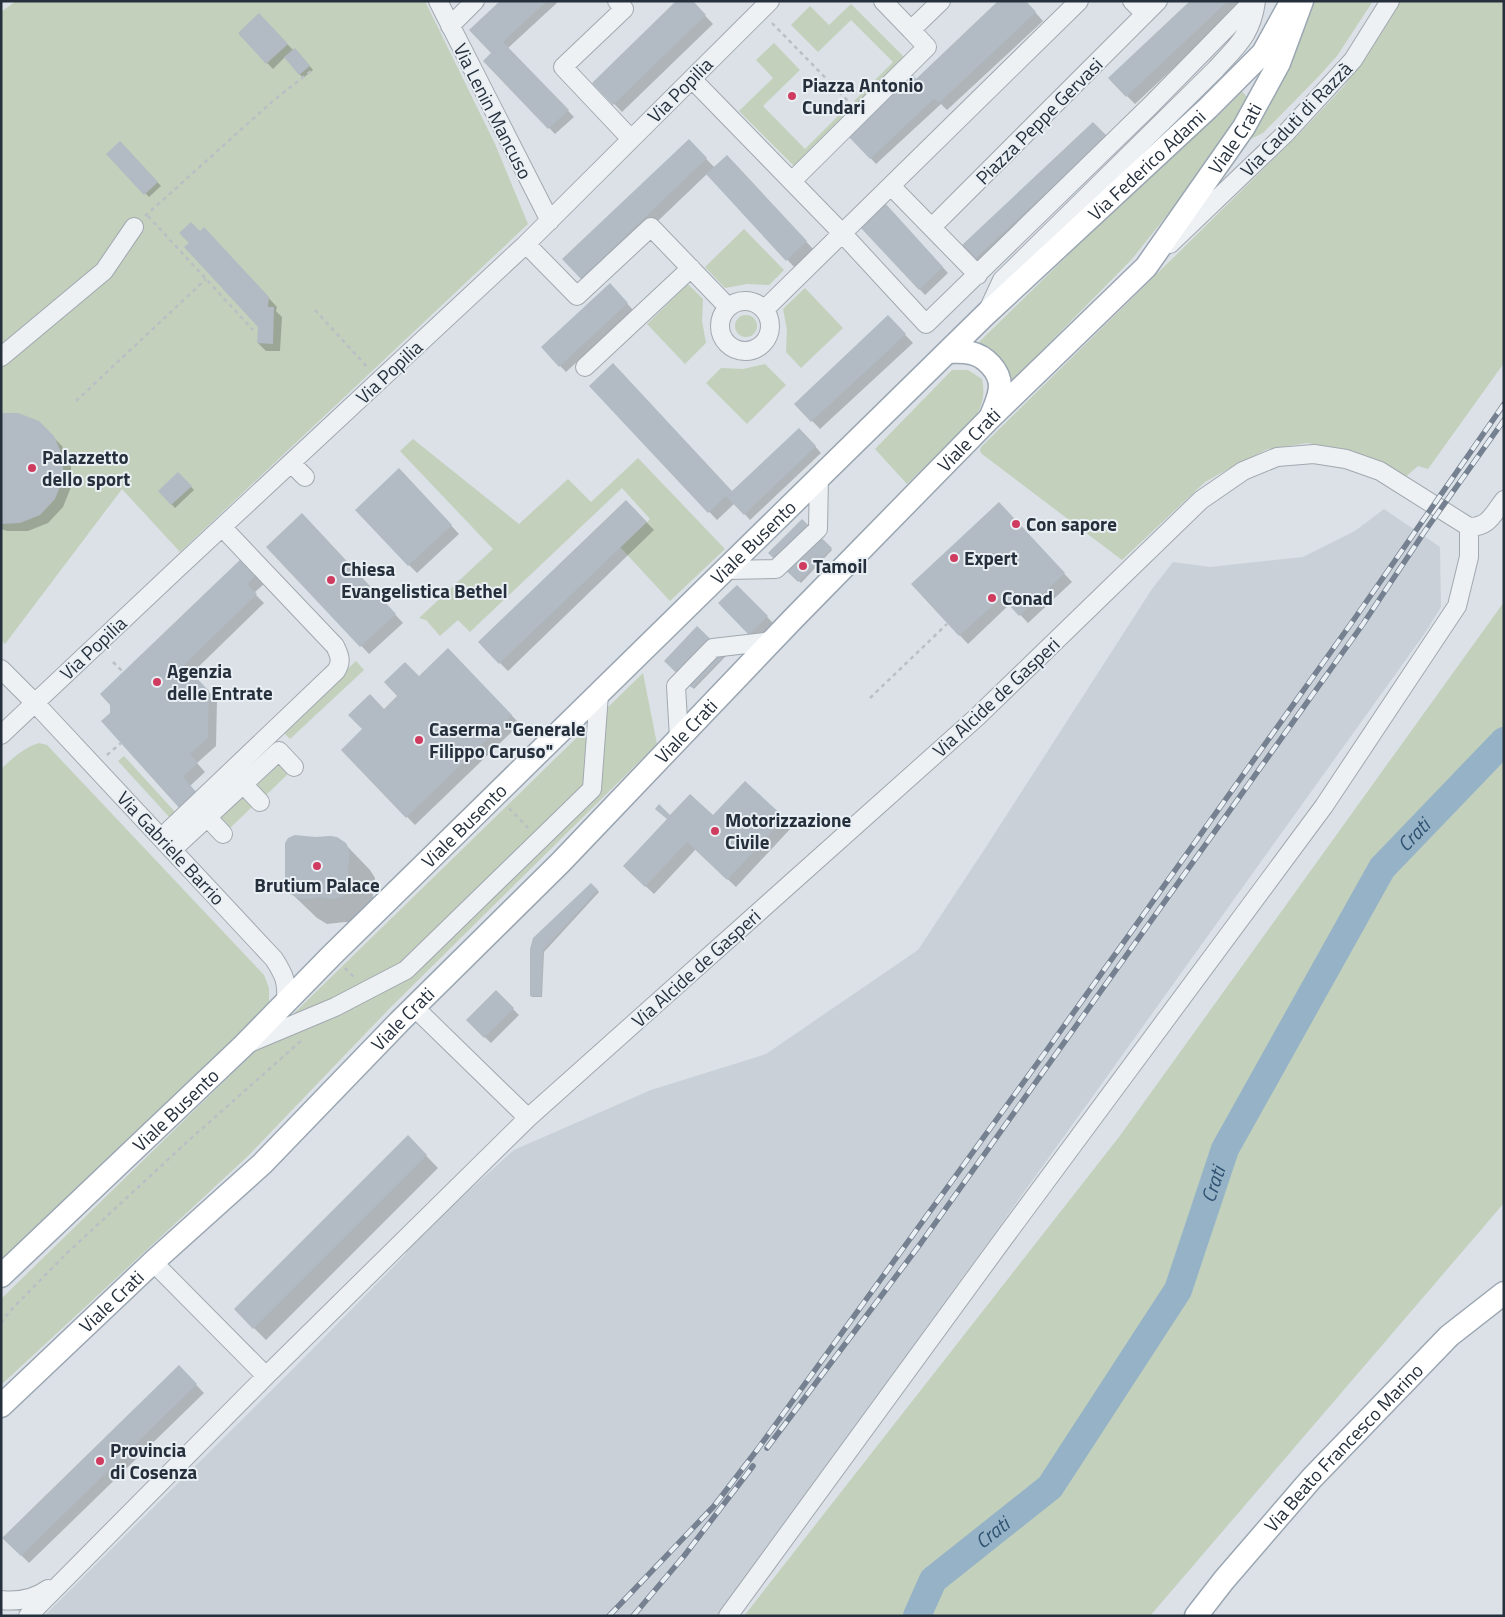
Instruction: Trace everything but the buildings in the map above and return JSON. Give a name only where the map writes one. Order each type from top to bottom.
[{"type":"main road","name":"Via Federico Adami","points":[[948,352],[985,315],[1208,108],[1249,67],[1262,53],[1292,1]]},
{"type":"main road","name":"Viale Crati","points":[[1,1406],[153,1262],[262,1164],[414,1006],[561,862],[772,641],[990,418],[1146,267],[1244,127],[1280,63],[1302,1]]},
{"type":"main road","points":[[948,352],[972,353],[983,358],[993,368],[1000,384],[998,397],[990,418]]},
{"type":"main road","name":"Viale Busento","points":[[1,1276],[243,1046],[332,955],[948,352]]},
{"type":"main road","name":"Via Beato Francesco Marino","points":[[1196,1616],[1224,1580],[1312,1478],[1449,1336],[1504,1293]]},
{"type":"street","name":"Via Lenin Mancuso","points":[[438,1],[550,221]]},
{"type":"street","points":[[450,26],[475,1]]},
{"type":"street","points":[[617,1],[624,8],[562,67],[631,139]]},
{"type":"street","name":"Via Popilia","points":[[1,735],[526,244],[770,1]]},
{"type":"street","points":[[792,181],[927,47],[883,1]]},
{"type":"street","points":[[911,30],[941,1]]},
{"type":"street","points":[[764,310],[1079,1]]},
{"type":"street","points":[[1132,1],[1145,14]]},
{"type":"street","name":"Piazza Peppe Gervasi","points":[[932,227],[1158,1]]},
{"type":"street","points":[[692,79],[842,233],[926,324],[978,275],[1254,1]]},
{"type":"street","name":"Via Federico Adami","points":[[985,315],[1002,280],[1216,69],[1242,40],[1254,18],[1254,1]]},
{"type":"street","name":"Via Caduti di Razzà","points":[[1146,267],[1286,133],[1353,60],[1390,1]]},
{"type":"street","points":[[891,186],[978,275]]},
{"type":"street","points":[[1,356],[104,271],[140,221]]},
{"type":"street","points":[[526,244],[577,296],[652,227],[728,307]]},
{"type":"street","points":[[585,366],[691,268]]},
{"type":"street","points":[[751,301],[764,310],[770,324],[766,340],[760,346],[744,351],[735,349],[728,344],[720,329],[723,313],[728,307],[735,303],[751,301]]},
{"type":"street","name":"Via Alcide de Gasperi","points":[[61,1581],[528,1118],[977,717],[1201,500],[1243,471],[1277,457],[1314,454],[1346,459],[1380,471],[1469,527]]},
{"type":"street","points":[[291,463],[305,477]]},
{"type":"street","points":[[726,570],[776,569],[818,529],[819,477]]},
{"type":"street","points":[[728,1616],[1004,1238],[1324,806],[1458,606],[1469,557],[1469,527],[1480,527],[1488,522],[1504,500]]},
{"type":"street","points":[[167,844],[301,702],[336,671],[340,660],[335,646],[222,527]]},
{"type":"street","points":[[679,738],[676,686],[713,648],[772,641]]},
{"type":"street","name":"Via Gabriele Barrio","points":[[1,669],[36,703],[274,959],[285,975],[286,1002]]},
{"type":"street","points":[[243,1046],[336,1007],[406,970],[592,789],[599,694]]},
{"type":"street","points":[[167,844],[207,817],[279,751],[294,767]]},
{"type":"street","points":[[243,784],[260,802]]},
{"type":"street","points":[[207,817],[223,834]]},
{"type":"street","points":[[414,1006],[499,1081],[528,1118]]},
{"type":"street","points":[[153,1262],[266,1376]]},
{"type":"street","points":[[1,1600],[11,1601],[33,1597],[61,1581]]},
{"type":"street","points":[[28,1616],[61,1581]]},
{"type":"path","points":[[771,22],[860,113]]},
{"type":"path","points":[[253,330],[206,279],[140,221],[274,100],[312,71]]},
{"type":"path","points":[[76,401],[206,279]]},
{"type":"path","points":[[315,310],[372,372]]},
{"type":"path","points":[[870,698],[947,624]]},
{"type":"path","points":[[113,662],[123,672]]},
{"type":"path","points":[[107,756],[121,743]]},
{"type":"path","points":[[1,1323],[10,1311],[66,1254],[188,1141],[308,1034]]},
{"type":"shaded area","points":[[1384,509],[1440,547],[1441,607],[1425,633],[720,1616],[44,1616],[294,1368],[405,1255],[411,1243],[514,1150],[651,1090],[766,1054],[918,950],[1152,589],[1173,562],[1210,567],[1303,557],[1355,531]]},
{"type":"green space","points":[[16,1],[425,1],[495,144],[528,224],[180,552],[122,489],[5,644],[1,640],[1,12]]},
{"type":"green space","points":[[1310,1],[1373,1],[1337,56],[1319,76],[1263,133],[1247,141]]},
{"type":"green space","points":[[1401,1],[1504,1],[1504,363],[1428,469],[1418,466],[1402,480],[1375,462],[1344,449],[1307,443],[1268,449],[1205,482],[1122,560],[982,454],[980,451],[981,447],[1302,131],[1344,86]]},
{"type":"green space","points":[[851,4],[906,59],[859,106],[854,101],[893,62],[851,20],[818,52],[791,25],[810,6],[829,25]]},
{"type":"green space","points":[[774,43],[800,70],[763,106],[805,149],[847,107],[853,113],[797,169],[739,111],[773,78],[756,60]]},
{"type":"green space","points":[[1237,90],[1241,90],[1247,97],[1223,139],[1183,195],[1132,259],[1012,381],[1000,357],[978,343]]},
{"type":"green space","points":[[744,229],[784,270],[769,285],[747,284],[725,288],[705,267]]},
{"type":"green space","points":[[688,284],[703,299],[702,321],[706,343],[685,364],[647,324]]},
{"type":"green space","points":[[805,288],[843,328],[801,368],[786,352],[787,330],[783,309]]},
{"type":"green space","points":[[746,315],[754,318],[757,326],[754,334],[746,337],[738,334],[735,326],[738,318]]},
{"type":"green space","points":[[765,364],[786,385],[747,424],[706,383],[721,368],[743,369]]},
{"type":"green space","points":[[952,370],[968,370],[982,379],[983,398],[980,407],[976,417],[907,484],[875,449]]},
{"type":"green space","points":[[413,439],[519,524],[568,479],[591,502],[638,458],[725,549],[670,601],[620,547],[650,519],[622,488],[470,632],[458,620],[440,636],[426,620],[419,618],[493,549],[400,451]]},
{"type":"green space","points":[[1504,602],[1504,1203],[1150,1616],[744,1616],[1119,1137]]},
{"type":"green space","points":[[356,661],[364,670],[290,739],[282,731]]},
{"type":"green space","points":[[643,673],[657,744],[388,1010],[248,1156],[1,1385],[1,1299]]},
{"type":"green space","points":[[39,743],[47,745],[264,975],[269,988],[269,1007],[1,1264],[1,769],[14,757]]},
{"type":"green space","points":[[124,756],[177,814],[171,819],[118,761]]},
{"type":"green space","points":[[279,764],[288,774],[263,798],[254,788]]},
{"type":"green space","points":[[244,796],[253,806],[228,830],[219,820]]},
{"type":"waterway","name":"Crati","points":[[917,1616],[933,1580],[1050,1487],[1178,1290],[1225,1149],[1382,868],[1504,741]]},
{"type":"railway","points":[[609,1616],[714,1506],[757,1450],[1044,1054],[1355,618],[1504,404]]},
{"type":"railway","points":[[767,1448],[921,1243],[1363,624],[1425,531],[1504,420]]},
{"type":"railway","points":[[633,1616],[684,1556],[753,1466]]},
{"type":"place","name":"Piazza Antonio Cundari","points":[[792,96]]},
{"type":"place","name":"Palazzetto dello sport","points":[[32,468]]},
{"type":"place","name":"Con sapore","points":[[1016,524]]},
{"type":"place","name":"Expert","points":[[954,558]]},
{"type":"place","name":"Tamoil","points":[[803,566]]},
{"type":"place","name":"Chiesa Evangelistica Bethel","points":[[331,580]]},
{"type":"place","name":"Conad","points":[[992,598]]},
{"type":"place","name":"Agenzia delle Entrate","points":[[157,682]]},
{"type":"place","name":"Caserma \"Generale Filippo Caruso\"","points":[[419,740]]},
{"type":"place","name":"Motorizzazione Civile","points":[[715,831]]},
{"type":"place","name":"Brutium Palace","points":[[317,866]]},
{"type":"place","name":"Provincia di Cosenza","points":[[100,1461]]}]
